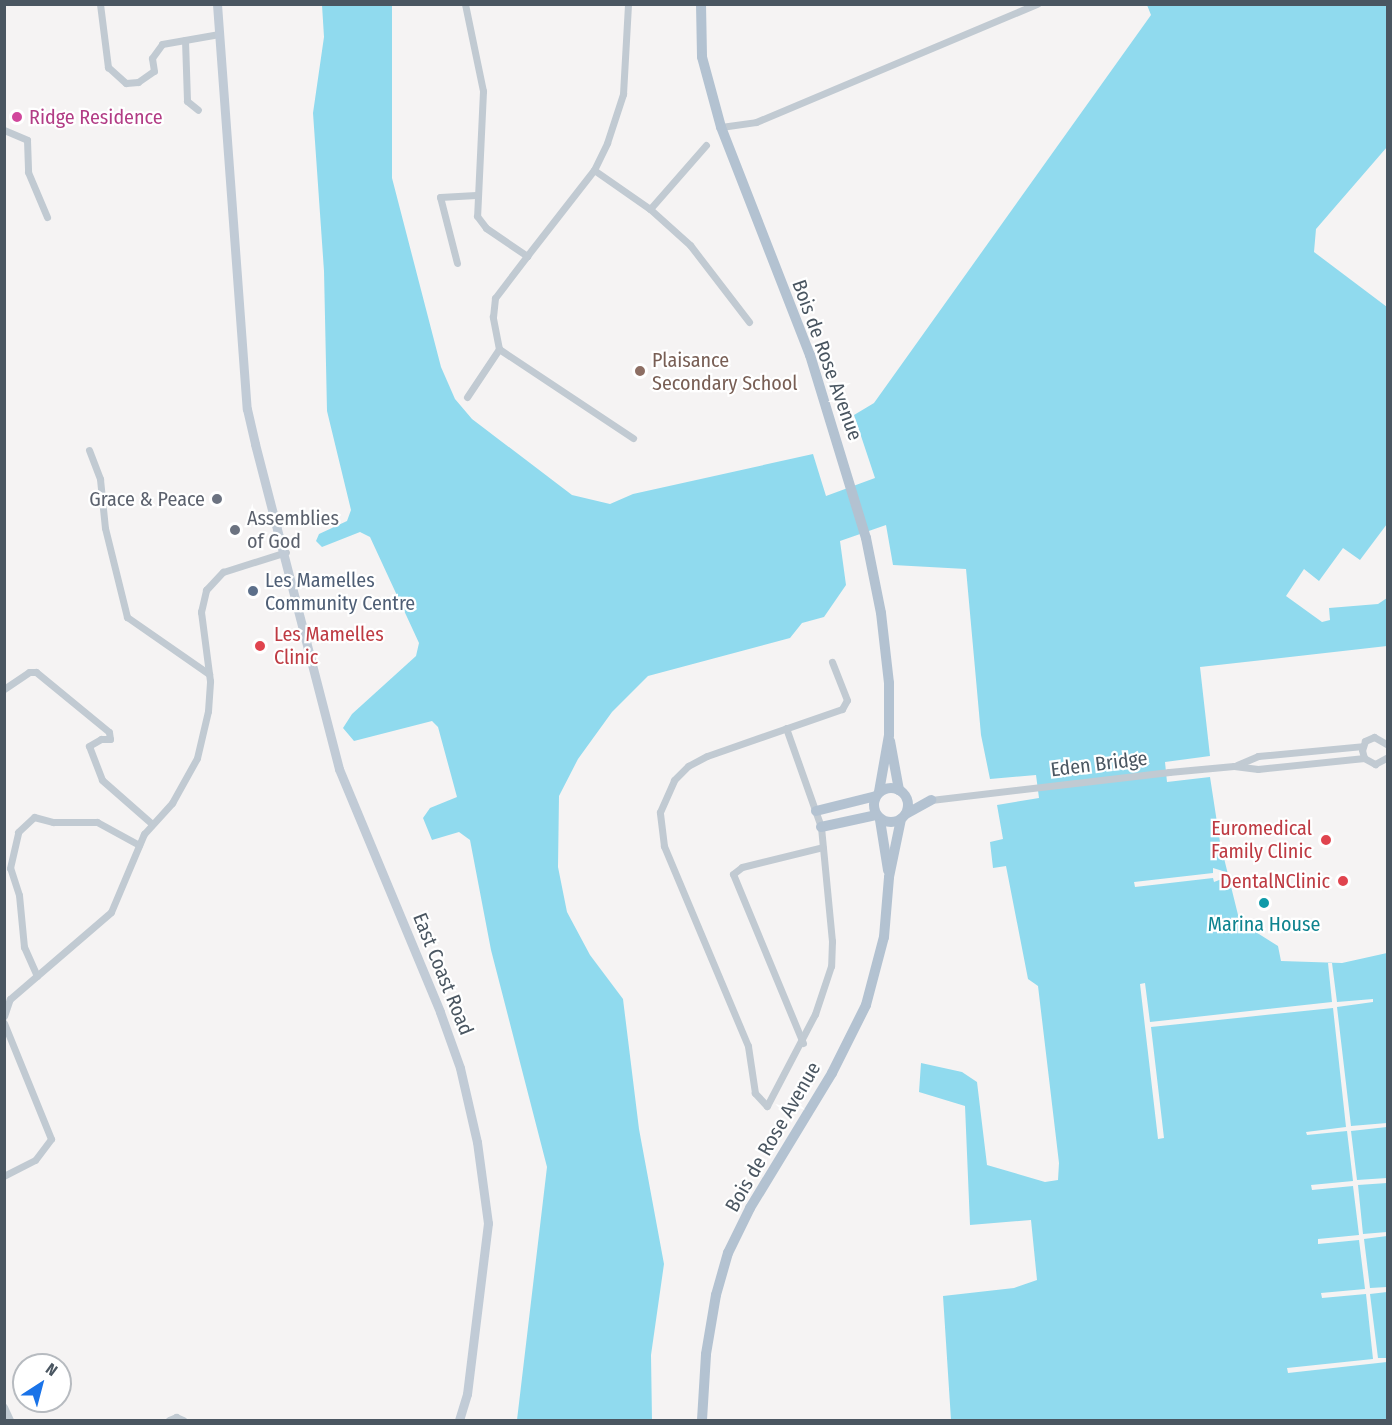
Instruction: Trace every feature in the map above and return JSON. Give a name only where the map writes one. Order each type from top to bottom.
[{"type":"main road","name":"East Coast Road","points":[[217,4],[247,409],[286,552],[339,769],[440,1012],[460,1068],[477,1143],[488,1224],[467,1394],[459,1420]]},
{"type":"main road","name":"Bois de Rose Avenue","points":[[701,4],[702,57],[721,127],[810,355],[851,482],[866,538],[881,613],[889,683],[889,735],[878,794]]},
{"type":"main road","name":"Bois de Rose Avenue","points":[[889,735],[902,792]]},
{"type":"main road","points":[[816,811],[878,794],[889,788],[931,800]]},
{"type":"main road","points":[[902,792],[908,806],[903,817]]},
{"type":"main road","points":[[878,794],[878,817]]},
{"type":"main road","points":[[821,827],[878,817],[891,823],[931,800]]},
{"type":"main road","name":"Bois de Rose Avenue","points":[[878,817],[889,877]]},
{"type":"main road","name":"Bois de Rose Avenue","points":[[702,1420],[706,1354],[716,1295],[729,1253],[750,1208],[832,1073],[866,1005],[884,937],[889,877],[903,817]]},
{"type":"street","points":[[100,4],[108,67],[126,83],[138,82],[154,71],[152,57],[162,44],[219,34]]},
{"type":"street","points":[[465,4],[484,107],[476,195],[477,216],[486,228],[527,256]]},
{"type":"street","points":[[467,397],[499,349],[493,317],[495,298],[594,170],[623,94],[628,4]]},
{"type":"street","points":[[721,127],[756,122],[1037,4]]},
{"type":"street","points":[[185,40],[187,101],[198,110]]},
{"type":"street","points":[[4,130],[27,140],[28,172],[47,217]]},
{"type":"street","points":[[650,209],[706,145]]},
{"type":"street","points":[[594,170],[650,209],[690,245],[749,322]]},
{"type":"street","points":[[457,263],[440,197],[476,195]]},
{"type":"street","points":[[499,349],[633,438]]},
{"type":"street","points":[[89,450],[100,479],[105,528],[127,617],[209,674]]},
{"type":"street","points":[[4,1016],[10,999],[111,912],[139,845],[151,823],[172,803],[197,758],[208,711],[209,674],[201,612],[206,590],[223,573],[286,552]]},
{"type":"street","points":[[786,728],[821,827],[832,911],[831,966],[803,1043],[766,1106],[755,1093],[748,1046],[660,832],[660,812],[667,793],[688,766],[786,728],[837,711],[845,704],[832,662]]},
{"type":"street","points":[[4,689],[29,672],[36,672],[109,732],[110,739],[101,739],[89,746],[102,780],[151,823]]},
{"type":"street","points":[[1234,766],[1258,756],[1363,746],[1374,737],[1387,743]]},
{"type":"street","points":[[1363,746],[1364,759]]},
{"type":"street","points":[[1234,766],[1258,769],[1364,759],[1375,764],[1388,757]]},
{"type":"street","name":"Eden Bridge","points":[[931,800],[1234,766]]},
{"type":"street","points":[[37,976],[24,947],[19,895],[10,868],[18,832],[34,817],[53,822],[97,822],[139,845]]},
{"type":"street","points":[[803,1043],[733,874],[742,867],[823,847]]},
{"type":"street","points":[[4,1023],[51,1139],[35,1161],[4,1176]]},
{"type":"street","points":[[4,1407],[10,1420]]},
{"type":"street","points":[[169,1420],[176,1417],[183,1420]]},
{"type":"water","points":[[322,5],[392,5],[392,178],[441,367],[455,399],[472,419],[572,495],[610,504],[633,494],[813,454],[826,496],[875,478],[854,415],[874,403],[1151,15],[1147,5],[1387,5],[1387,147],[1316,229],[1314,252],[1387,307],[1387,524],[1360,560],[1343,548],[1319,581],[1304,569],[1286,596],[1322,622],[1330,620],[1329,608],[1378,604],[1387,598],[1387,646],[1200,667],[1210,756],[1165,762],[1167,782],[1210,777],[1220,842],[1242,931],[1251,929],[1278,946],[1281,961],[1342,963],[1387,953],[1387,1420],[951,1420],[943,1296],[1014,1288],[1037,1280],[1031,1220],[970,1225],[965,1106],[919,1092],[921,1063],[962,1072],[977,1082],[987,1165],[1045,1182],[1058,1180],[1059,1163],[1038,986],[1028,979],[1006,866],[993,868],[990,842],[1003,839],[997,805],[1039,798],[1036,775],[990,779],[981,735],[966,569],[893,565],[886,525],[840,541],[846,585],[824,617],[802,623],[790,638],[648,676],[612,712],[578,759],[559,796],[558,867],[567,912],[590,955],[623,999],[639,1129],[664,1264],[651,1355],[652,1420],[517,1420],[547,1167],[491,950],[470,840],[459,832],[432,840],[423,818],[430,808],[457,797],[438,727],[432,721],[354,741],[343,728],[352,714],[416,656],[419,643],[370,537],[360,532],[322,547],[316,541],[319,534],[347,521],[351,510],[327,411],[324,271],[313,113],[324,37]]},
{"type":"pier","points":[[1213,868],[1226,872],[1227,877],[1214,882],[1213,878],[1135,887],[1134,882],[1213,873]]},
{"type":"pier","points":[[1328,963],[1332,963],[1337,1002],[1373,999],[1373,1002],[1337,1007],[1351,1126],[1387,1123],[1387,1127],[1351,1131],[1357,1180],[1387,1178],[1387,1183],[1358,1185],[1363,1234],[1387,1232],[1387,1236],[1364,1239],[1370,1288],[1387,1287],[1387,1292],[1370,1294],[1378,1358],[1387,1358],[1387,1362],[1288,1373],[1287,1368],[1373,1359],[1366,1294],[1322,1298],[1321,1293],[1365,1289],[1359,1240],[1318,1244],[1318,1239],[1359,1235],[1353,1186],[1312,1190],[1311,1185],[1353,1181],[1347,1131],[1307,1135],[1306,1132],[1346,1127],[1333,1008],[1151,1027],[1164,1138],[1158,1139],[1140,984],[1145,983],[1150,1022],[1332,1002]]},
{"type":"place","name":"Ridge Residence","points":[[17,117]]},
{"type":"place","name":"Plaisance Secondary School","points":[[640,371]]},
{"type":"place","name":"Grace & Peace","points":[[217,499]]},
{"type":"place","name":"Assemblies of God","points":[[235,530]]},
{"type":"place","name":"Les Mamelles Community Centre","points":[[253,591]]},
{"type":"place","name":"Les Mamelles Clinic","points":[[260,646]]},
{"type":"place","name":"Euromedical Family Clinic","points":[[1326,840]]},
{"type":"place","name":"DentalNClinic","points":[[1343,881]]},
{"type":"place","name":"Marina House","points":[[1264,903]]}]
